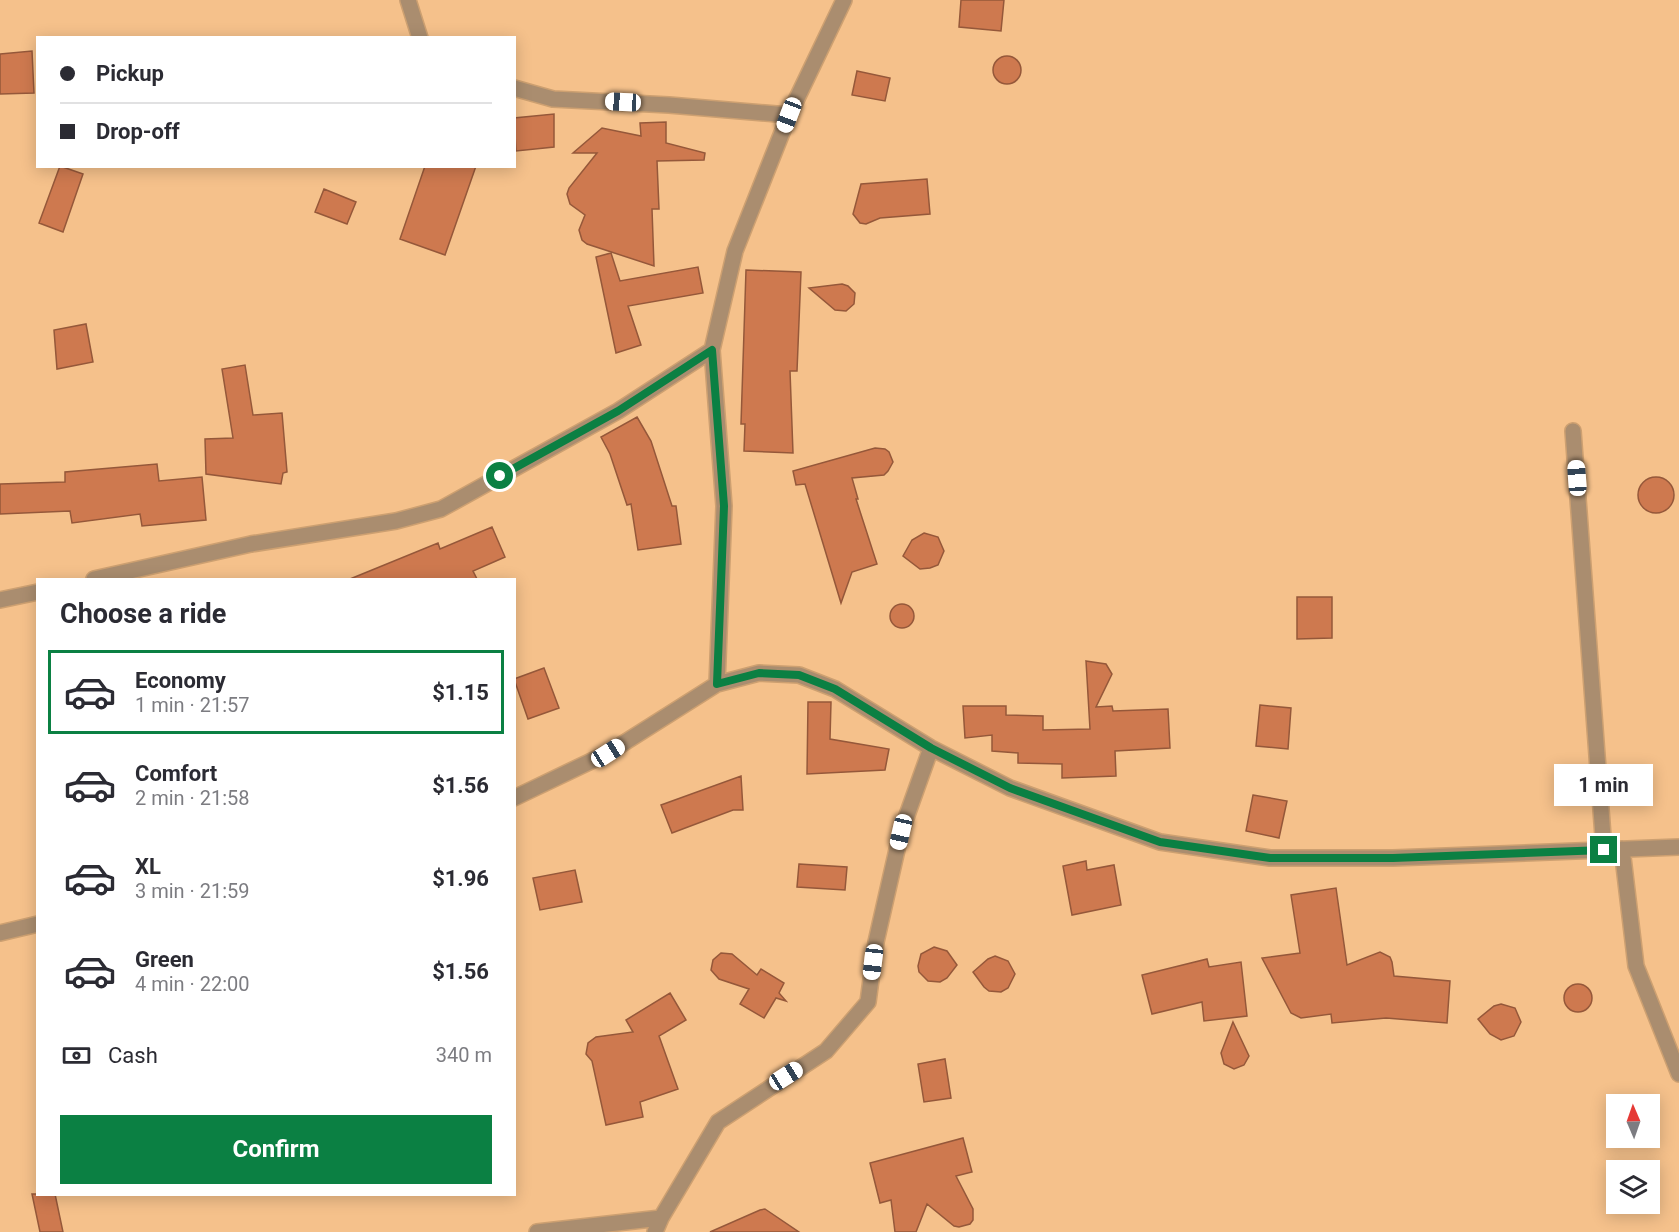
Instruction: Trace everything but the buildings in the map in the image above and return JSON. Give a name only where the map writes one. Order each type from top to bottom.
[{"type":"street","points":[[408,0],[419,36]]},
{"type":"street","points":[[717,684],[724,506],[712,350],[735,251],[789,115],[844,0]]},
{"type":"street","points":[[516,89],[553,99],[669,105],[789,115]]},
{"type":"street","points":[[98,578],[251,544],[396,521],[441,509],[618,411],[712,350]]},
{"type":"street","points":[[1573,431],[1604,850]]},
{"type":"street","points":[[0,600],[36,592]]},
{"type":"street","points":[[516,797],[608,753],[717,684],[759,673],[799,675],[835,689],[931,748],[1010,788],[1160,842],[1270,858],[1393,858],[1679,847]]},
{"type":"street","points":[[537,1232],[658,1225],[718,1122],[826,1051],[868,1002],[876,942],[901,832],[931,748]]},
{"type":"street","points":[[1622,849],[1636,966],[1679,1074]]},
{"type":"street","points":[[0,933],[36,924]]},
{"type":"route","points":[[500,476],[618,411],[712,350],[724,506],[717,684],[759,673],[799,675],[835,689],[931,748],[1010,788],[1160,842],[1270,858],[1393,858],[1604,850]]}]
